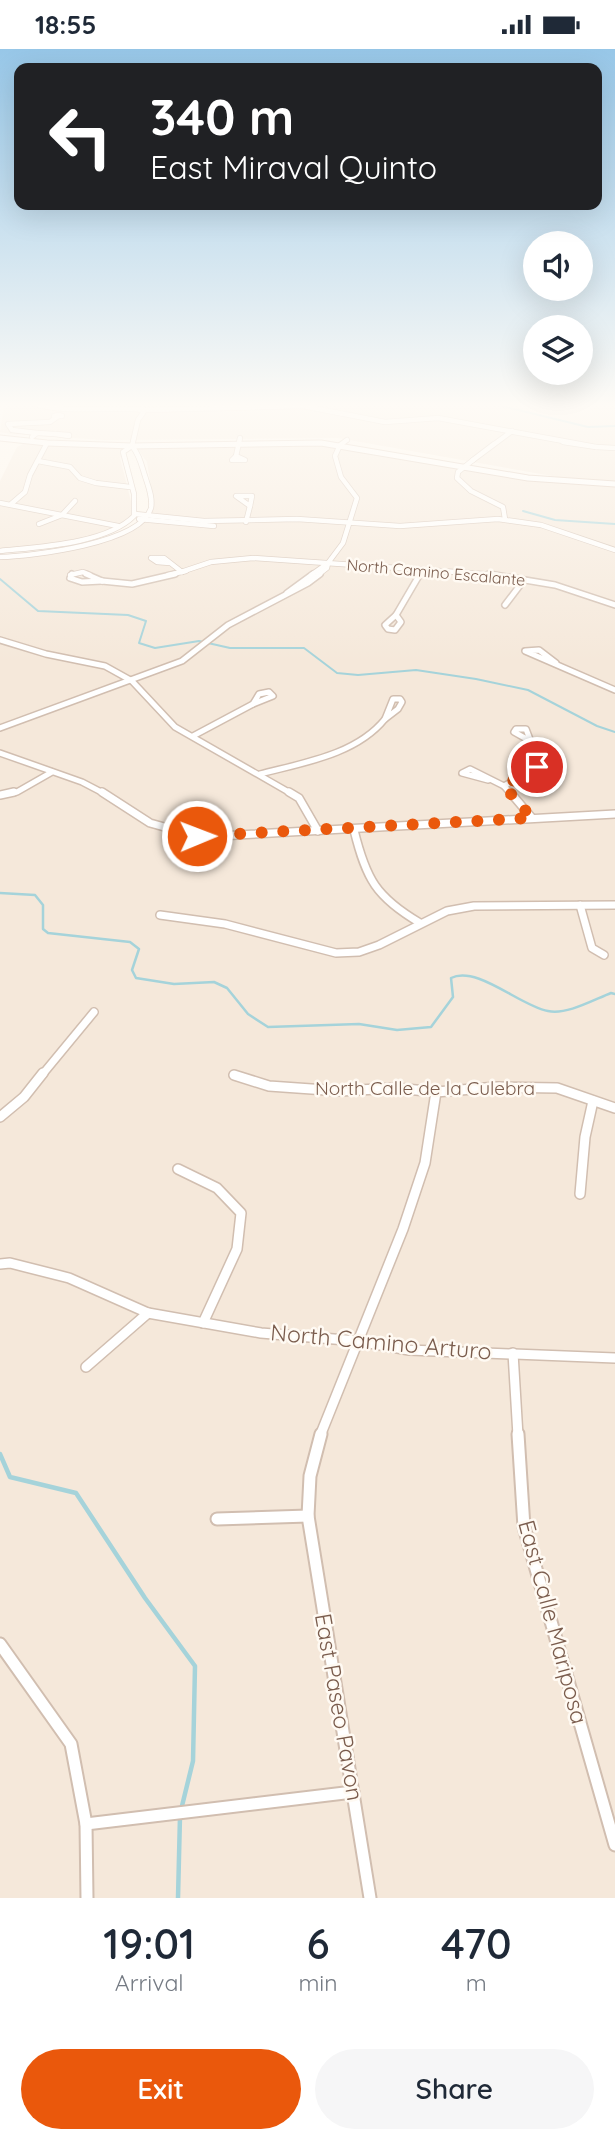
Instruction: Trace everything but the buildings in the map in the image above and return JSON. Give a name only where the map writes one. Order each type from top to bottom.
[{"type":"street","points":[[10,504],[26,490]]},
{"type":"street","points":[[130,490],[134,516]]},
{"type":"street","points":[[0,557],[76,548],[129,528],[148,515],[151,506],[148,490]]},
{"type":"street","points":[[0,727],[182,661],[228,625],[308,583],[327,568],[343,543],[357,498],[351,490]]},
{"type":"street","points":[[470,490],[503,507],[505,519]]},
{"type":"street","points":[[39,524],[62,515],[75,501]]},
{"type":"street","points":[[0,503],[129,528]]},
{"type":"street","points":[[246,522],[250,506]]},
{"type":"street","points":[[0,551],[71,543],[119,526],[134,516],[246,522]]},
{"type":"street","points":[[134,516],[141,520],[200,526],[297,519],[414,526],[468,519],[505,519],[549,527],[615,550]]},
{"type":"street","points":[[71,543],[76,548]]},
{"type":"street","points":[[23,548],[24,556]]},
{"type":"street","name":"North Camino Escalante","points":[[103,581],[83,572],[70,574],[70,577],[82,582],[132,584],[253,558],[485,573],[555,585],[615,605]]},
{"type":"street","points":[[170,563],[182,572]]},
{"type":"street","points":[[396,615],[422,569]]},
{"type":"street","points":[[505,605],[524,580]]},
{"type":"street","points":[[0,635],[8,642]]},
{"type":"street","points":[[0,640],[45,654],[105,666],[132,681],[175,727],[299,799],[318,831]]},
{"type":"street","points":[[556,663],[540,650],[525,651],[527,655],[556,663],[615,690]]},
{"type":"street","points":[[193,736],[253,704]]},
{"type":"street","points":[[260,774],[345,750],[385,719]]},
{"type":"street","points":[[504,786],[537,767],[544,757],[539,746],[531,742]]},
{"type":"street","points":[[0,753],[18,762],[82,782],[110,796],[145,821],[170,831],[200,837],[615,814]]},
{"type":"street","points":[[0,795],[38,783],[52,772]]},
{"type":"street","points":[[488,780],[504,786],[532,818]]},
{"type":"street","points":[[354,830],[363,866],[374,890],[388,905],[419,923]]},
{"type":"street","points":[[580,905],[592,948],[604,955]]},
{"type":"street","points":[[160,915],[225,924],[336,953],[359,952],[379,945],[447,911],[474,906],[615,905]]},
{"type":"street","points":[[0,1117],[24,1097],[94,1012]]},
{"type":"street","name":"North Calle de la Culebra","points":[[234,1075],[269,1086],[436,1092],[498,1087],[557,1088],[615,1108]]},
{"type":"street","name":"East Paseo Pavon","points":[[370,1898],[308,1516],[310,1476],[323,1425],[403,1229],[425,1163],[436,1092]]},
{"type":"street","points":[[580,1194],[585,1137],[593,1101]]},
{"type":"street","points":[[178,1169],[217,1188],[241,1213],[237,1249],[203,1323]]},
{"type":"street","name":"North Camino Arturo","points":[[0,1263],[69,1278],[148,1313],[261,1333],[358,1341],[409,1350],[615,1358]]},
{"type":"street","points":[[86,1367],[148,1313]]},
{"type":"street","name":"East Calle Mariposa","points":[[513,1353],[524,1527],[615,1845]]},
{"type":"street","points":[[217,1519],[308,1516]]},
{"type":"street","points":[[0,1644],[71,1744],[86,1824],[86,1898]]},
{"type":"street","points":[[86,1824],[353,1792]]},
{"type":"shaded area","points":[[0,490],[128,490],[134,513],[132,517],[112,528],[69,543],[0,550]]},
{"type":"shaded area","points":[[152,490],[615,490],[615,1898],[0,1898],[0,558],[76,550],[98,544],[141,525],[149,517],[154,505]]},
{"type":"waterway","points":[[523,511],[555,520],[615,524]]},
{"type":"waterway","points":[[0,579],[38,611],[128,615],[146,621],[139,643],[155,648],[199,641],[230,648],[304,648],[337,673],[358,675],[416,670],[476,679],[528,690],[597,726],[615,732]]},
{"type":"waterway","points":[[0,893],[35,895],[43,905],[43,929],[48,933],[130,942],[139,949],[132,970],[136,978],[174,984],[214,982],[227,988],[248,1014],[268,1027],[359,1024],[397,1030],[431,1027],[453,997],[451,978],[461,975],[486,981],[537,1008],[555,1012],[572,1009],[611,993],[615,994]]},
{"type":"waterway","points":[[0,1454],[10,1477],[76,1493],[145,1598],[195,1666],[193,1761],[181,1810]]},
{"type":"waterway","points":[[178,1898],[180,1816]]},
{"type":"route","points":[[197,836],[354,830],[532,818],[504,786],[537,767]]}]
